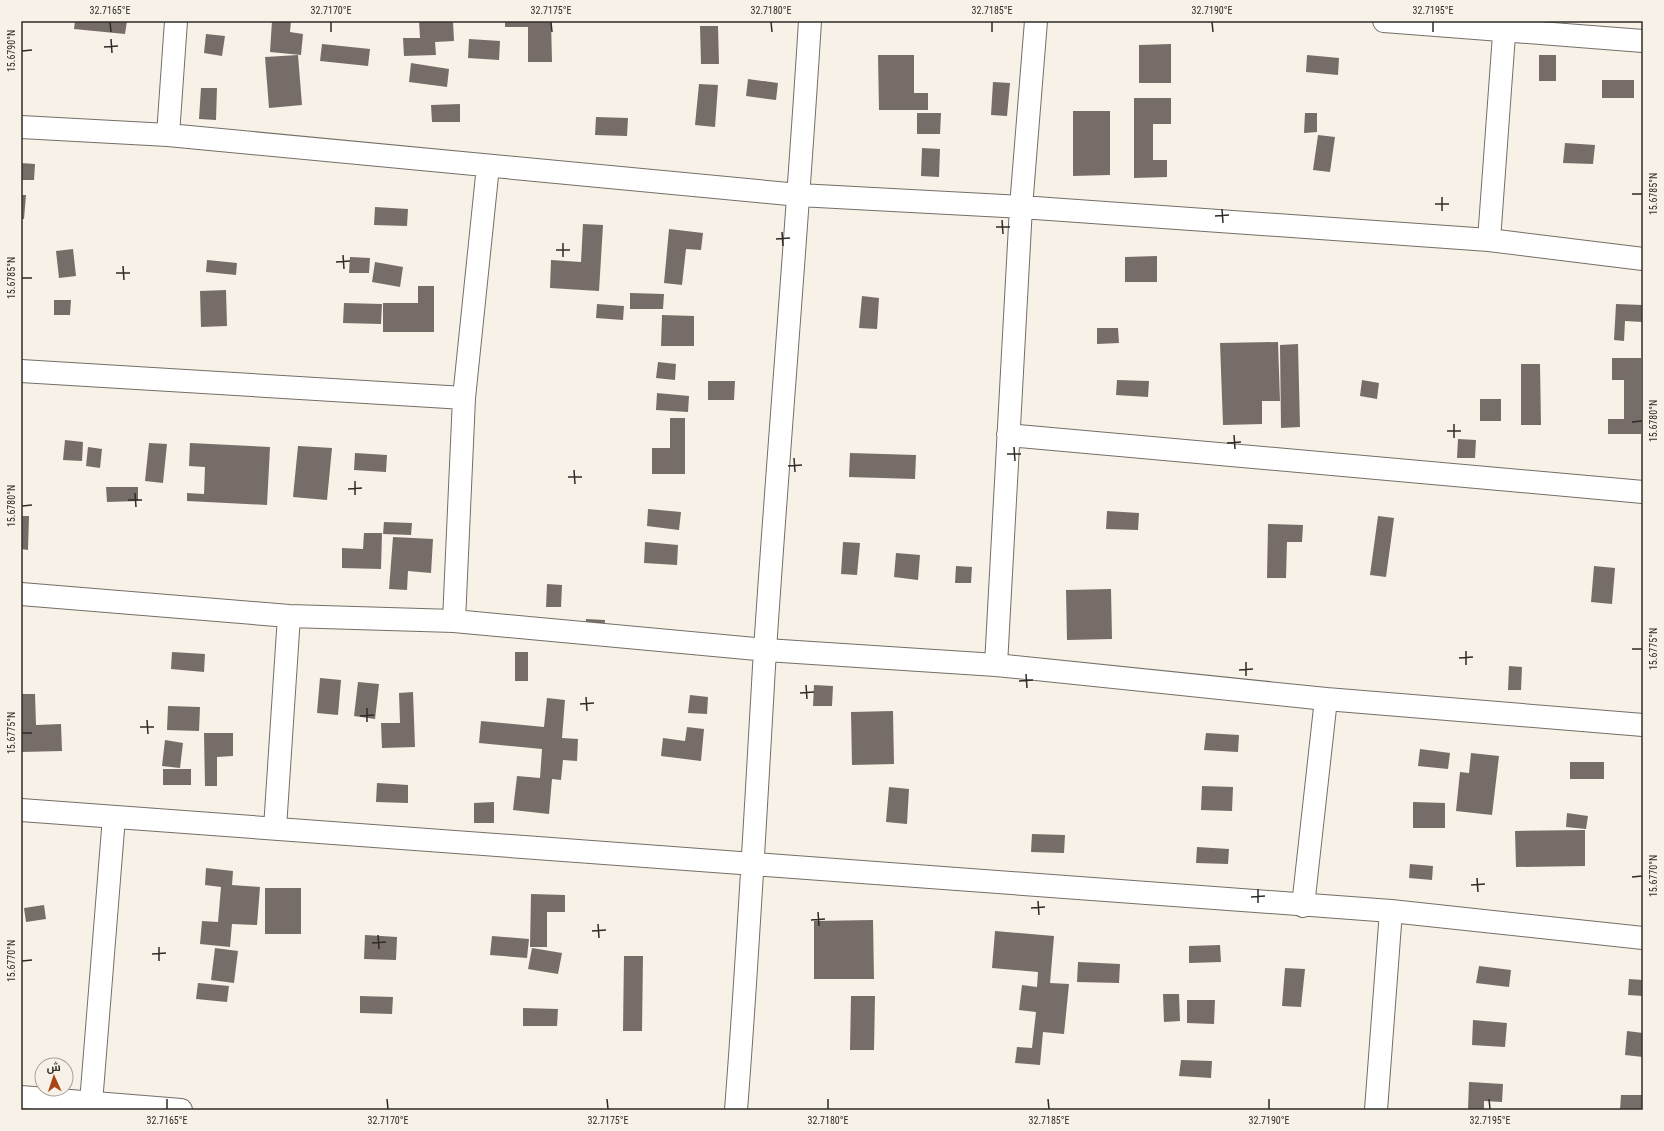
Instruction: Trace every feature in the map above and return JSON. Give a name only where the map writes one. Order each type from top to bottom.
[{"type":"street","points":[[168,135],[176,21]]},
{"type":"street","points":[[736,1110],[766,650],[810,21]]},
{"type":"street","points":[[996,665],[1021,206],[1036,21]]},
{"type":"street","points":[[1384,21],[1504,25],[1643,41]]},
{"type":"street","points":[[1488,240],[1504,25]]},
{"type":"street","points":[[21,127],[168,135],[799,195],[1021,206],[1488,240],[1643,259]]},
{"type":"street","points":[[454,621],[464,398],[488,166]]},
{"type":"street","points":[[21,371],[464,398]]},
{"type":"street","points":[[1008,435],[1643,492]]},
{"type":"street","points":[[21,594],[289,616],[454,621],[766,650],[996,665],[1326,699],[1643,725]]},
{"type":"street","points":[[275,828],[289,616]]},
{"type":"street","points":[[1303,906],[1326,699]]},
{"type":"street","points":[[21,810],[1391,912],[1643,938]]},
{"type":"street","points":[[92,1103],[114,817]]},
{"type":"street","points":[[1376,1110],[1391,912]]},
{"type":"street","points":[[21,1097],[182,1110]]},
{"type":"building","points":[[75,21],[127,21],[125,34],[74,29]]},
{"type":"building","points":[[272,21],[291,21],[290,32],[303,34],[301,55],[270,52]]},
{"type":"building","points":[[419,21],[453,21],[454,41],[435,42],[436,55],[404,56],[403,38],[420,38]]},
{"type":"building","points":[[505,21],[551,21],[552,62],[528,62],[528,27],[505,27]]},
{"type":"building","points":[[700,26],[718,26],[719,64],[701,64]]},
{"type":"building","points":[[206,34],[225,36],[222,56],[204,53]]},
{"type":"building","points":[[469,39],[500,41],[499,60],[468,58]]},
{"type":"building","points":[[322,44],[370,49],[368,66],[320,61]]},
{"type":"building","points":[[1171,44],[1171,83],[1139,83],[1139,45]]},
{"type":"building","points":[[298,55],[302,105],[269,108],[265,57]]},
{"type":"building","points":[[878,55],[914,55],[914,93],[928,93],[928,110],[879,110]]},
{"type":"building","points":[[1307,55],[1339,58],[1338,75],[1306,72]]},
{"type":"building","points":[[1539,55],[1556,55],[1556,81],[1539,81]]},
{"type":"building","points":[[411,63],[449,69],[447,87],[409,82]]},
{"type":"building","points":[[748,79],[778,83],[776,100],[746,96]]},
{"type":"building","points":[[1602,80],[1634,80],[1634,98],[1602,98]]},
{"type":"building","points":[[993,82],[1010,83],[1007,116],[991,115]]},
{"type":"building","points":[[699,84],[718,85],[715,127],[695,125]]},
{"type":"building","points":[[201,88],[217,88],[216,120],[199,119]]},
{"type":"building","points":[[1134,98],[1171,98],[1171,124],[1153,124],[1153,160],[1167,160],[1167,177],[1134,178]]},
{"type":"building","points":[[460,104],[460,122],[432,122],[431,105]]},
{"type":"building","points":[[1073,111],[1110,111],[1110,175],[1073,176]]},
{"type":"building","points":[[917,113],[941,113],[940,134],[917,134]]},
{"type":"building","points":[[1305,113],[1317,113],[1317,132],[1304,133]]},
{"type":"building","points":[[596,117],[628,118],[627,136],[595,135]]},
{"type":"building","points":[[1318,135],[1335,137],[1330,172],[1313,170]]},
{"type":"building","points":[[1565,143],[1595,145],[1593,164],[1563,163]]},
{"type":"building","points":[[922,148],[940,149],[939,177],[921,176]]},
{"type":"building","points":[[21,163],[35,164],[34,180],[21,180]]},
{"type":"building","points":[[21,195],[26,195],[24,219],[21,219]]},
{"type":"building","points":[[375,207],[408,209],[407,226],[374,225]]},
{"type":"building","points":[[583,224],[603,225],[599,291],[550,288],[551,260],[581,262]]},
{"type":"building","points":[[669,229],[703,233],[701,250],[686,249],[682,285],[664,283]]},
{"type":"building","points":[[73,249],[76,276],[59,278],[56,251]]},
{"type":"building","points":[[1157,256],[1157,282],[1125,282],[1125,257]]},
{"type":"building","points":[[350,257],[370,258],[369,273],[349,273]]},
{"type":"building","points":[[207,260],[237,263],[236,275],[206,272]]},
{"type":"building","points":[[375,262],[403,267],[400,287],[372,282]]},
{"type":"building","points":[[418,286],[434,286],[434,332],[383,332],[383,303],[418,303]]},
{"type":"building","points":[[226,290],[227,326],[201,327],[200,291]]},
{"type":"building","points":[[630,293],[664,294],[663,309],[630,309]]},
{"type":"building","points":[[862,296],[879,298],[877,329],[859,328]]},
{"type":"building","points":[[54,300],[71,300],[70,315],[54,315]]},
{"type":"building","points":[[344,303],[382,304],[381,324],[343,323]]},
{"type":"building","points":[[597,304],[624,306],[623,320],[596,318]]},
{"type":"building","points":[[1616,304],[1643,305],[1643,322],[1625,321],[1624,341],[1614,340]]},
{"type":"building","points":[[662,315],[694,316],[694,346],[661,346]]},
{"type":"building","points":[[1097,328],[1118,328],[1119,343],[1097,344]]},
{"type":"building","points":[[1278,342],[1280,401],[1262,401],[1262,424],[1223,425],[1220,343]]},
{"type":"building","points":[[1298,344],[1300,427],[1281,428],[1280,345]]},
{"type":"building","points":[[1612,358],[1641,358],[1641,434],[1608,434],[1608,419],[1624,419],[1624,380],[1612,380]]},
{"type":"building","points":[[658,362],[676,364],[675,380],[656,378]]},
{"type":"building","points":[[1521,364],[1540,364],[1541,425],[1521,425]]},
{"type":"building","points":[[1117,380],[1149,381],[1148,397],[1116,395]]},
{"type":"building","points":[[1362,380],[1379,383],[1377,399],[1360,396]]},
{"type":"building","points":[[708,381],[735,381],[734,400],[708,400]]},
{"type":"building","points":[[657,393],[689,396],[688,412],[656,410]]},
{"type":"building","points":[[1480,399],[1501,399],[1501,421],[1480,421]]},
{"type":"building","points":[[670,418],[685,418],[685,474],[652,474],[652,448],[670,448]]},
{"type":"building","points":[[1458,439],[1476,440],[1475,458],[1457,458]]},
{"type":"building","points":[[65,440],[83,442],[82,461],[63,460]]},
{"type":"building","points":[[149,443],[167,444],[163,483],[145,481]]},
{"type":"building","points":[[190,443],[270,447],[267,505],[187,501],[187,493],[204,494],[205,467],[189,466]]},
{"type":"building","points":[[298,446],[332,448],[327,500],[293,497]]},
{"type":"building","points":[[88,447],[102,449],[100,468],[86,466]]},
{"type":"building","points":[[355,453],[387,455],[386,472],[354,470]]},
{"type":"building","points":[[850,453],[916,455],[915,479],[849,477]]},
{"type":"building","points":[[106,487],[138,487],[138,501],[107,502]]},
{"type":"building","points":[[648,509],[681,512],[679,530],[647,526]]},
{"type":"building","points":[[1107,511],[1139,513],[1138,530],[1106,529]]},
{"type":"building","points":[[21,516],[29,516],[28,550],[21,549]]},
{"type":"building","points":[[1378,516],[1394,518],[1386,577],[1370,575]]},
{"type":"building","points":[[384,522],[412,523],[411,535],[383,534]]},
{"type":"building","points":[[1268,524],[1303,525],[1302,542],[1287,542],[1286,578],[1267,578]]},
{"type":"building","points":[[364,533],[382,533],[381,569],[342,568],[342,548],[363,549]]},
{"type":"building","points":[[393,537],[433,539],[431,573],[408,571],[407,590],[389,589]]},
{"type":"building","points":[[645,542],[678,545],[677,565],[644,563]]},
{"type":"building","points":[[843,542],[860,543],[857,575],[841,574]]},
{"type":"building","points":[[896,553],[920,555],[918,580],[894,577]]},
{"type":"building","points":[[956,566],[972,567],[971,583],[955,583]]},
{"type":"building","points":[[1594,566],[1615,568],[1612,604],[1591,602]]},
{"type":"building","points":[[547,584],[562,585],[561,607],[546,607]]},
{"type":"building","points":[[1111,589],[1112,639],[1067,640],[1066,590]]},
{"type":"building","points":[[586,619],[605,620],[604,633],[585,632]]},
{"type":"building","points":[[172,652],[205,654],[204,672],[171,669]]},
{"type":"building","points":[[515,652],[528,652],[528,681],[515,681]]},
{"type":"building","points":[[1509,666],[1522,667],[1521,690],[1508,690]]},
{"type":"building","points":[[320,678],[341,680],[338,715],[317,713]]},
{"type":"building","points":[[358,682],[379,684],[375,719],[354,716]]},
{"type":"building","points":[[814,685],[833,686],[832,706],[813,706]]},
{"type":"building","points":[[413,692],[415,747],[382,748],[381,723],[400,723],[399,693]]},
{"type":"building","points":[[21,694],[35,694],[36,725],[61,724],[62,751],[21,752]]},
{"type":"building","points":[[690,695],[708,697],[707,714],[688,713]]},
{"type":"building","points":[[547,698],[565,700],[562,738],[578,739],[577,761],[563,760],[561,780],[552,779],[549,814],[513,810],[517,776],[540,778],[542,749],[479,743],[481,721],[544,727]]},
{"type":"building","points":[[168,706],[200,707],[199,731],[167,730]]},
{"type":"building","points":[[893,711],[894,764],[852,765],[851,712]]},
{"type":"building","points":[[687,727],[704,729],[701,761],[661,756],[663,738],[685,741]]},
{"type":"building","points":[[204,733],[233,733],[233,756],[217,757],[217,786],[205,786]]},
{"type":"building","points":[[1206,733],[1239,735],[1238,752],[1204,750]]},
{"type":"building","points":[[165,740],[183,743],[180,768],[162,766]]},
{"type":"building","points":[[1420,749],[1450,753],[1448,769],[1418,766]]},
{"type":"building","points":[[1471,753],[1499,756],[1492,815],[1456,811],[1460,772],[1469,773]]},
{"type":"building","points":[[1570,762],[1604,762],[1604,779],[1570,779]]},
{"type":"building","points":[[163,769],[191,769],[191,785],[163,785]]},
{"type":"building","points":[[377,783],[408,785],[408,803],[376,802]]},
{"type":"building","points":[[1202,786],[1233,787],[1232,811],[1201,810]]},
{"type":"building","points":[[889,787],[909,789],[907,824],[886,822]]},
{"type":"building","points":[[494,802],[494,823],[474,823],[474,803]]},
{"type":"building","points":[[1413,802],[1445,803],[1445,828],[1413,828]]},
{"type":"building","points":[[1567,813],[1588,816],[1586,829],[1566,827]]},
{"type":"building","points":[[1585,830],[1585,866],[1516,867],[1515,831]]},
{"type":"building","points":[[1032,834],[1065,835],[1064,853],[1031,852]]},
{"type":"building","points":[[1197,847],[1229,849],[1228,864],[1196,863]]},
{"type":"building","points":[[1410,864],[1433,866],[1432,880],[1409,878]]},
{"type":"building","points":[[206,868],[233,871],[232,885],[260,887],[257,925],[232,924],[230,947],[200,944],[202,921],[218,922],[221,887],[205,885]]},
{"type":"building","points":[[265,888],[301,888],[301,934],[265,934]]},
{"type":"building","points":[[531,894],[565,895],[565,912],[547,912],[547,947],[530,947]]},
{"type":"building","points":[[44,905],[46,919],[26,922],[24,908]]},
{"type":"building","points":[[873,920],[874,979],[814,979],[814,921]]},
{"type":"building","points":[[995,931],[1054,936],[1050,983],[1069,984],[1064,1034],[1043,1032],[1040,1065],[1015,1063],[1017,1047],[1032,1048],[1036,1012],[1019,1010],[1022,985],[1037,987],[1038,972],[992,968]]},
{"type":"building","points":[[365,935],[397,937],[396,960],[364,959]]},
{"type":"building","points":[[492,936],[529,939],[527,958],[490,955]]},
{"type":"building","points":[[1220,945],[1221,962],[1189,963],[1189,946]]},
{"type":"building","points":[[215,948],[238,951],[234,983],[211,980]]},
{"type":"building","points":[[532,948],[562,953],[558,974],[528,969]]},
{"type":"building","points":[[624,956],[643,956],[642,1031],[623,1031]]},
{"type":"building","points":[[1078,962],[1120,964],[1119,983],[1077,982]]},
{"type":"building","points":[[1479,966],[1511,970],[1509,987],[1476,983]]},
{"type":"building","points":[[1285,968],[1305,969],[1301,1007],[1282,1006]]},
{"type":"building","points":[[1629,979],[1643,980],[1643,996],[1628,995]]},
{"type":"building","points":[[198,983],[229,986],[227,1002],[196,999]]},
{"type":"building","points":[[1163,994],[1179,994],[1180,1021],[1164,1022]]},
{"type":"building","points":[[360,996],[393,997],[392,1014],[360,1013]]},
{"type":"building","points":[[851,996],[875,996],[874,1050],[850,1050]]},
{"type":"building","points":[[1187,1000],[1215,1000],[1214,1024],[1187,1023]]},
{"type":"building","points":[[523,1008],[558,1009],[557,1026],[523,1026]]},
{"type":"building","points":[[1473,1020],[1507,1023],[1505,1047],[1472,1045]]},
{"type":"building","points":[[1627,1031],[1643,1033],[1643,1057],[1625,1055]]},
{"type":"building","points":[[1181,1060],[1212,1061],[1211,1078],[1179,1076]]},
{"type":"building","points":[[1469,1082],[1503,1084],[1502,1102],[1484,1101],[1484,1110],[1468,1110]]},
{"type":"building","points":[[1621,1095],[1643,1095],[1643,1110],[1620,1110]]}]
